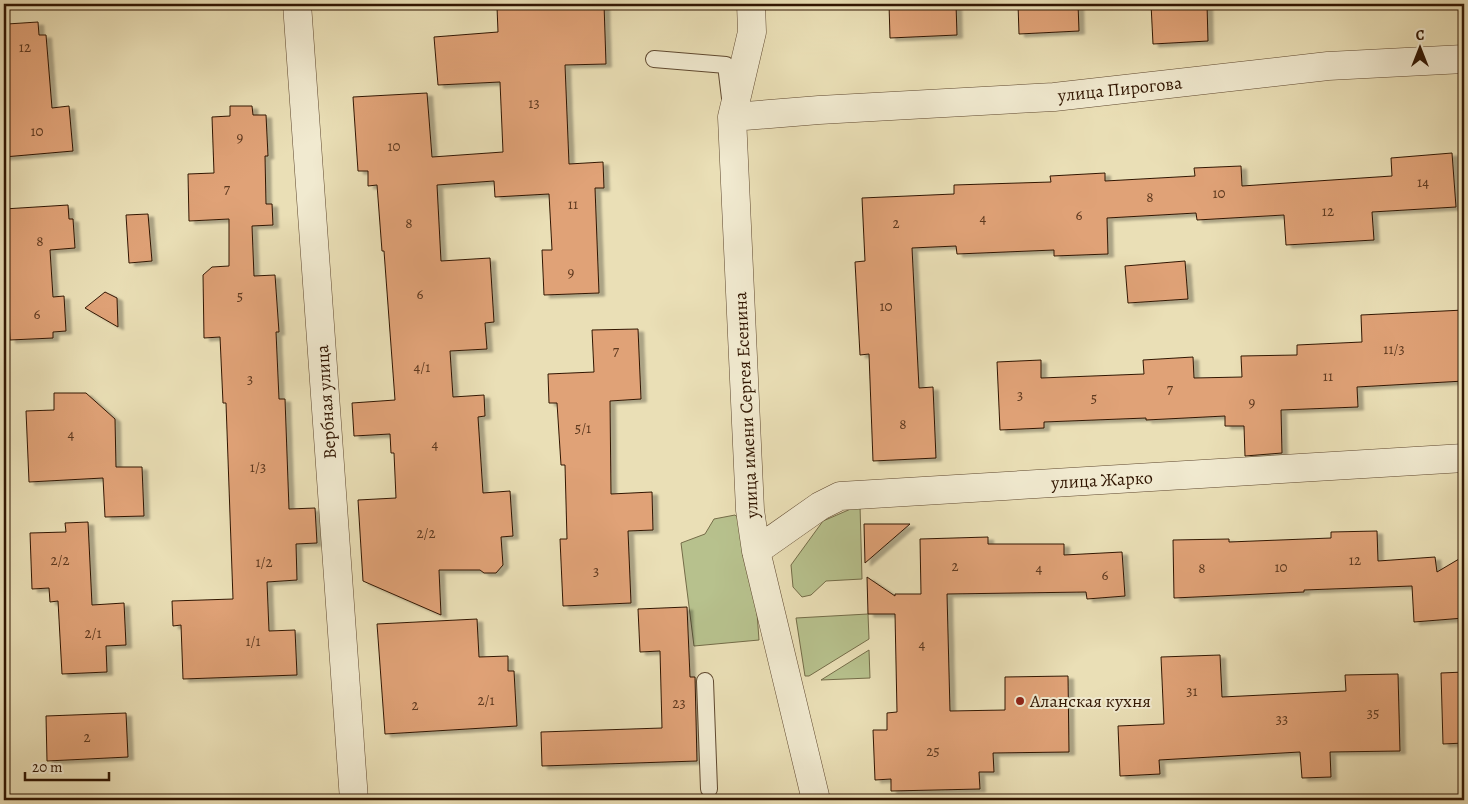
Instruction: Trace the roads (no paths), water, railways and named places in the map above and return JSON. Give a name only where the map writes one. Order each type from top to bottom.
[{"type":"street","name":"Вербная улица","points":[[297,4],[354,800]]},
{"type":"street","name":"улица имени Сергея Есенина","points":[[751,4],[752,32],[732,117],[750,510],[756,551],[816,800]]},
{"type":"street","name":"улица Пирогова","points":[[732,117],[1054,97],[1328,66],[1464,59]]},
{"type":"street","name":"улица Жарко","points":[[756,551],[820,506],[840,496],[1464,458]]},
{"type":"lane","points":[[654,59],[726,64],[732,117]]},
{"type":"lane","points":[[705,680],[709,789]]},
{"type":"place","name":"Аланская кухня","points":[[1020,701]]}]
